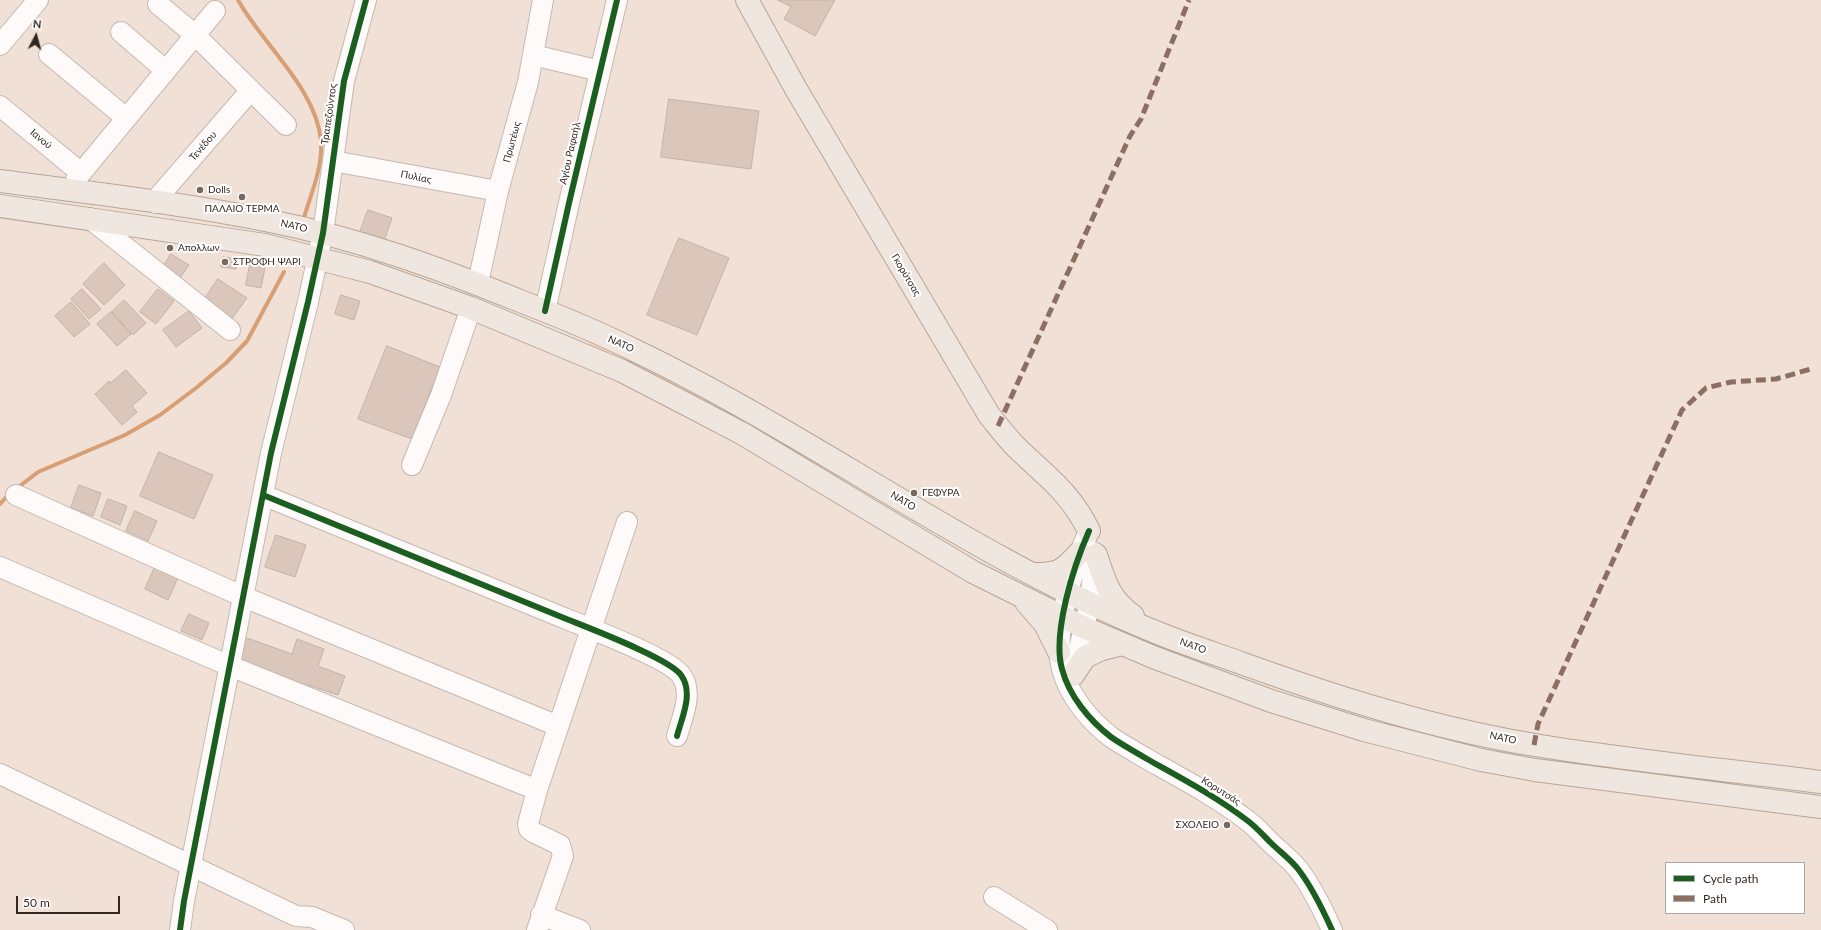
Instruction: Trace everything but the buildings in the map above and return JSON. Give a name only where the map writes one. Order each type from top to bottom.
[{"type":"main road","name":"Γκορύτσας","points":[[747,0],[800,96],[989,415],[1016,447],[1051,478],[1074,503],[1089,531]]},
{"type":"main road","name":"ΝΑΤΟ","points":[[0,181],[77,182],[156,203],[268,220],[392,252],[478,283],[632,349],[700,383],[750,410],[985,550],[1069,592],[1157,633],[1280,677],[1368,706],[1480,734],[1538,746],[1821,782]]},
{"type":"main road","points":[[0,206],[265,245],[370,272],[471,308],[622,371],[684,403],[743,434],[973,572],[1085,628],[1122,644],[1271,701],[1364,730],[1481,760],[1535,770],[1821,807]]},
{"type":"main road","points":[[1033,574],[1055,574],[1088,554],[1120,607],[1157,633]]},
{"type":"main road","points":[[1021,596],[1045,624],[1059,652]]},
{"type":"main road","points":[[1074,685],[1086,657],[1102,649],[1122,644]]},
{"type":"street","points":[[0,45],[38,0]]},
{"type":"street","name":"Τραπεζούντος","points":[[180,930],[271,453],[308,302],[322,233],[344,81],[366,0]]},
{"type":"street","name":"Πρωτέως","points":[[478,283],[498,191],[516,129],[533,54],[543,0]]},
{"type":"street","name":"Αγίου Ραφαήλ","points":[[545,311],[617,0]]},
{"type":"street","points":[[158,4],[195,35],[286,125]]},
{"type":"street","points":[[77,182],[126,118],[215,11]]},
{"type":"street","points":[[121,32],[165,70]]},
{"type":"street","points":[[49,54],[126,118]]},
{"type":"street","points":[[533,54],[600,71]]},
{"type":"street","name":"Τενέδου","points":[[156,203],[159,196],[251,90]]},
{"type":"street","name":"Ιανού","points":[[0,106],[77,182]]},
{"type":"street","name":"Πυλίας","points":[[333,161],[498,191]]},
{"type":"street","points":[[89,218],[230,330]]},
{"type":"street","points":[[412,465],[440,395],[471,308]]},
{"type":"street","points":[[16,494],[244,597],[558,726]]},
{"type":"street","points":[[264,495],[591,629],[669,665],[681,675],[687,690],[686,705],[677,736]]},
{"type":"street","points":[[580,930],[539,922],[563,856],[560,845],[533,832],[528,827],[537,790],[627,522]]},
{"type":"street","points":[[1074,685],[1090,602],[1088,554],[1089,531]]},
{"type":"street","name":"Κορυτσάς","points":[[1088,554],[1069,592],[1063,617],[1059,652],[1062,670],[1074,685],[1085,714],[1111,737],[1249,821],[1298,869],[1314,894],[1332,930]]},
{"type":"street","points":[[0,567],[230,666],[537,790]]},
{"type":"street","points":[[0,774],[191,867],[296,923],[312,917],[344,930]]},
{"type":"street","points":[[994,897],[1047,930]]},
{"type":"shaded area","points":[[590,342],[671,379],[824,467],[814,465],[589,347]]},
{"type":"waterway","points":[[238,0],[299,85],[317,122],[321,141],[320,161],[303,221]]},
{"type":"waterway","points":[[16,489],[38,472],[125,435],[160,415],[196,388],[226,363],[247,341],[284,272]]},
{"type":"waterway","points":[[0,504],[9,494]]},
{"type":"marked path","points":[[998,426],[1130,136],[1141,119],[1189,0]]},
{"type":"marked path","points":[[1534,745],[1538,724],[1682,410],[1706,388],[1731,382],[1776,379],[1811,369]]},
{"type":"cycle path","points":[[180,930],[184,901],[271,453],[308,302],[323,233],[344,81],[366,0]]},
{"type":"cycle path","points":[[545,311],[617,0]]},
{"type":"cycle path","points":[[263,495],[608,636],[661,660],[681,675],[687,689],[686,705],[677,736]]},
{"type":"cycle path","points":[[1089,531],[1071,580],[1062,618],[1060,637],[1062,669],[1065,679],[1075,698],[1088,716],[1111,737],[1211,796],[1254,826],[1298,869],[1313,891],[1332,930]]},
{"type":"place","name":"Dolls","points":[[200,190]]},
{"type":"place","name":"ΠΑΛΑΙΟ ΤΕΡΜΑ","points":[[242,197]]},
{"type":"place","name":"Απολλων","points":[[170,248]]},
{"type":"place","name":"ΣΤΡΟΦΗ ΨΑΡΙ","points":[[225,262]]},
{"type":"place","name":"ΓΕΦΥΡΑ","points":[[914,493]]},
{"type":"place","name":"ΣΧΟΛΕΙΟ","points":[[1227,825]]}]
